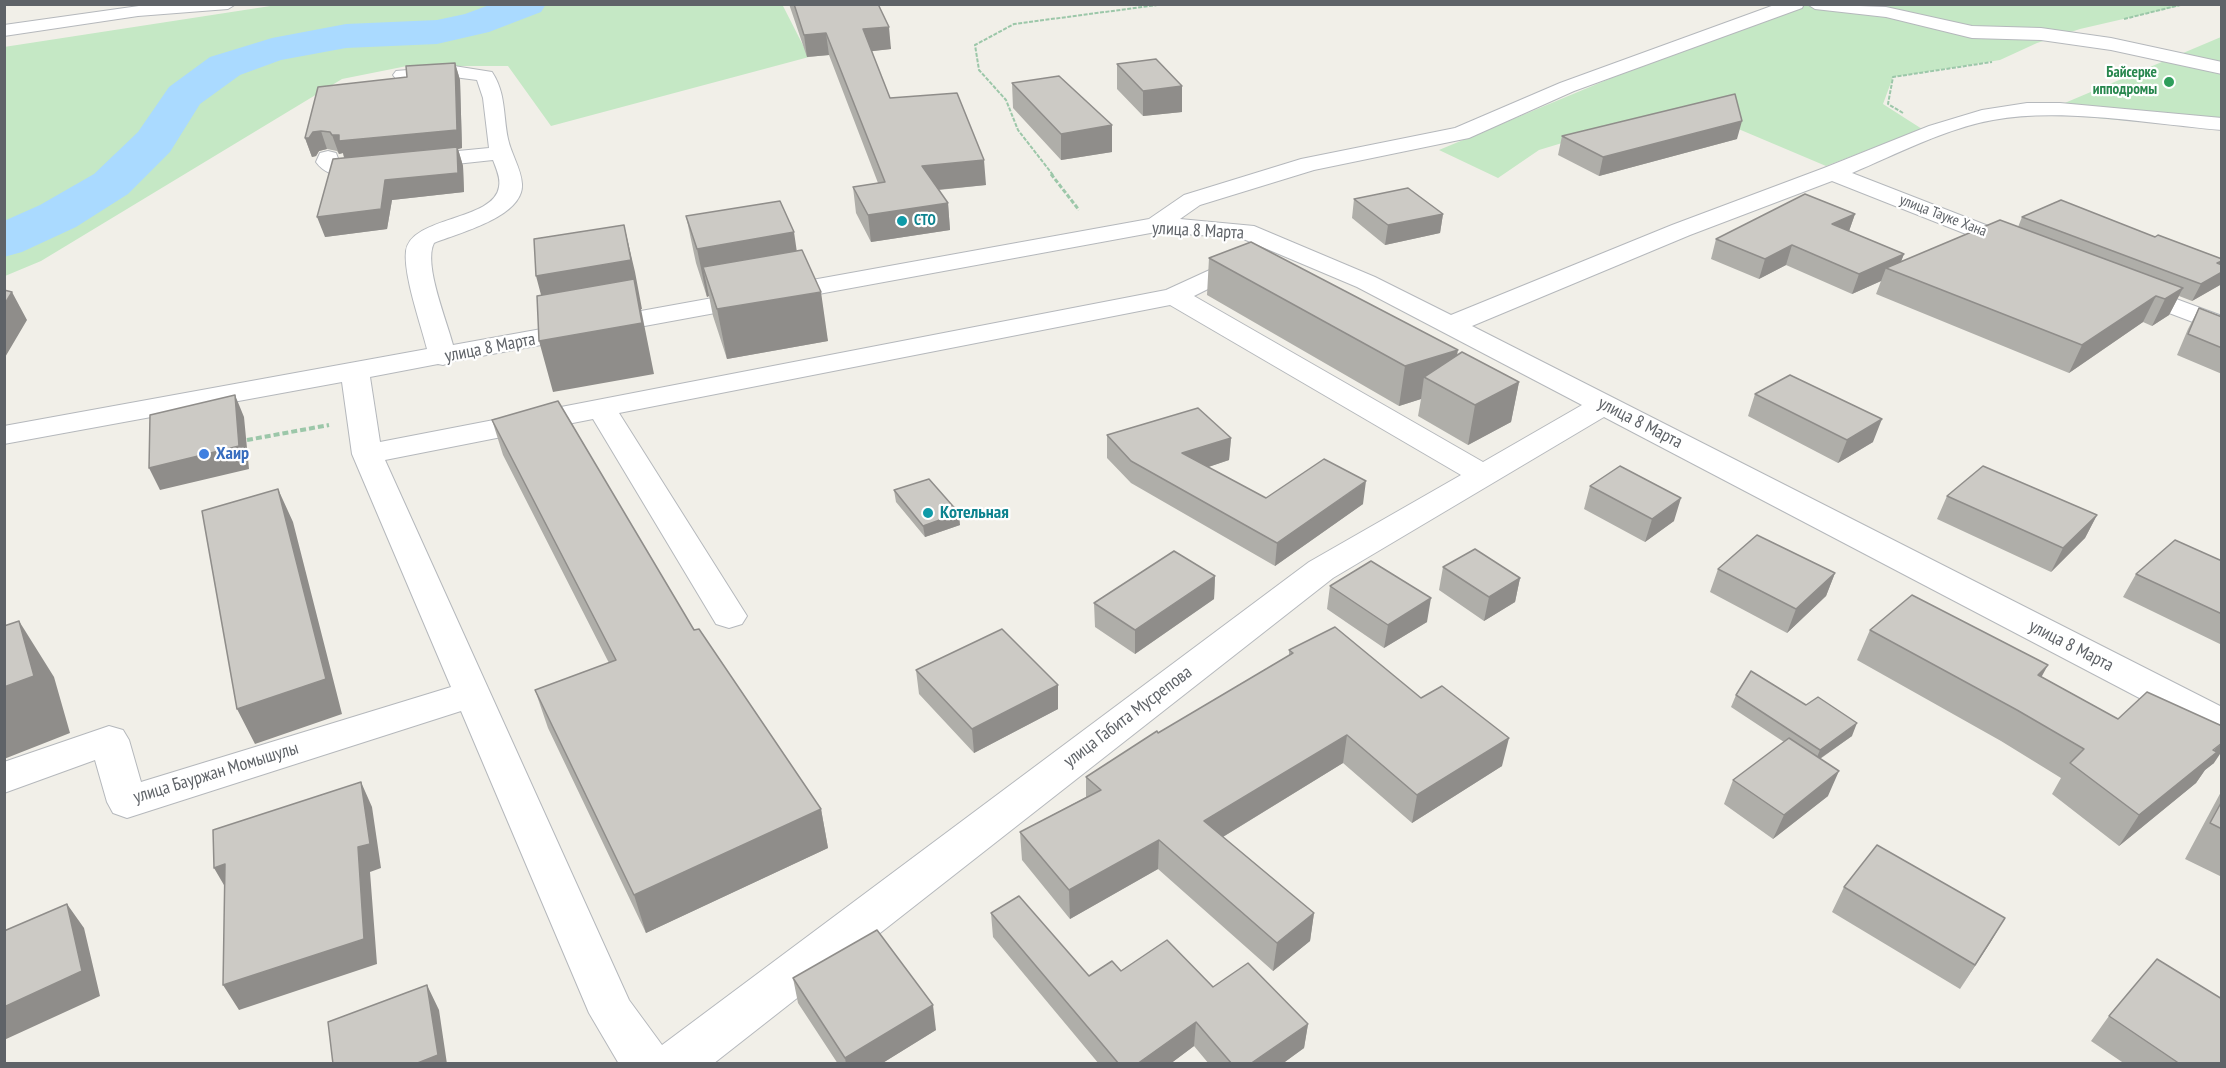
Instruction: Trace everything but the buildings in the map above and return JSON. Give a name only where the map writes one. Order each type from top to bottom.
[{"type":"street","points":[[4,31],[138,11],[228,4]]},
{"type":"street","points":[[1156,225],[1192,200],[1309,164],[1461,133],[1568,87],[1796,4]]},
{"type":"street","points":[[1815,4],[1886,12],[1972,32],[2041,34],[2100,42],[2222,68]]},
{"type":"street","points":[[403,75],[450,70],[468,71],[485,76],[492,88],[500,153],[511,186],[508,199],[493,210],[424,238],[418,250],[420,271],[443,357]]},
{"type":"street","points":[[1450,325],[1936,130],[1989,114],[2027,109],[2084,111],[2222,124]]},
{"type":"street","points":[[328,158],[327,162],[332,167],[345,169],[500,153]]},
{"type":"street","name":"улица Тауке Хана","points":[[1832,173],[2045,256]]},
{"type":"street","name":"улица 8 Марта","points":[[4,435],[443,357],[1156,225],[1245,231],[1366,282],[2222,724]]},
{"type":"street","points":[[365,437],[601,408],[1174,296],[1277,244]]},
{"type":"street","points":[[2111,282],[2222,325]]},
{"type":"street","points":[[1174,296],[1483,476]]},
{"type":"street","points":[[355,373],[365,437],[473,694],[612,1013],[647,1064]]},
{"type":"street","name":"улица Габита Мусрепова","points":[[675,1064],[1321,570],[1604,405]]},
{"type":"street","points":[[601,408],[729,616]]},
{"type":"street","name":"улица Бауржан Момышулы","points":[[4,778],[109,740],[127,802],[473,694]]},
{"type":"path","points":[[1081,238],[1079,210],[1018,130],[1006,99],[978,70],[975,45],[1014,24],[1165,4]]},
{"type":"path","points":[[1893,77],[1888,104],[1936,130]]},
{"type":"path","points":[[247,440],[365,437]]},
{"type":"green space","points":[[782,4],[809,57],[551,126],[508,66],[407,66],[342,79],[41,261],[5,276],[4,47],[277,5]]},
{"type":"green space","points":[[1786,5],[2184,5],[2080,29],[2037,43],[2000,60],[1893,77],[1883,104],[1922,129],[1826,166],[1684,106],[1539,150],[1498,178],[1439,150]]},
{"type":"green space","name":"Байсерке ипподромы","points":[[2221,37],[2221,129],[2041,113]]},
{"type":"waterway","points":[[4,241],[58,216],[111,184],[154,142],[184,96],[225,66],[272,50],[346,36],[437,32],[475,24],[528,4]]},
{"type":"place","name":"Байсерке ипподромы","points":[[2169,82]]},
{"type":"place","name":"СТО","points":[[902,221]]},
{"type":"place","name":"Хаир","points":[[204,454]]},
{"type":"place","name":"Котельная","points":[[928,513]]}]
